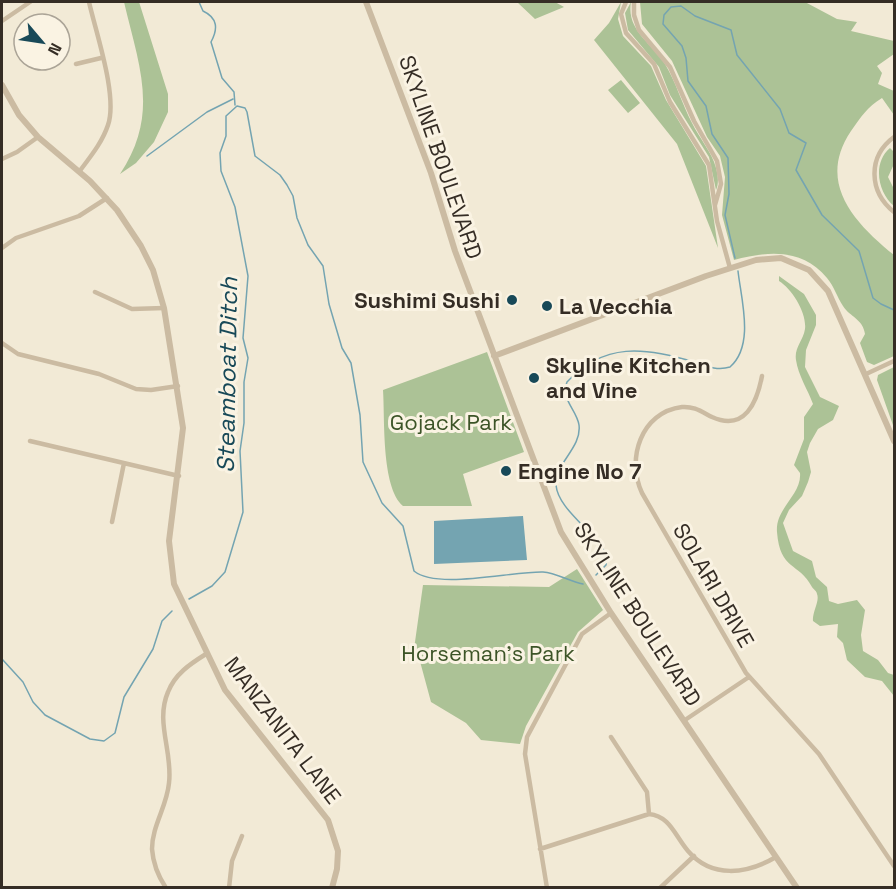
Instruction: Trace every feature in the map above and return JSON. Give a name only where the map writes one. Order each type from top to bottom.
[{"type":"street","points":[[2,21],[30,2]]},
{"type":"street","points":[[79,172],[101,142],[109,123],[110,91],[89,2]]},
{"type":"street","name":"SKYLINE BOULEVARD","points":[[366,2],[431,173],[450,238],[558,526],[611,612],[797,888]]},
{"type":"street","points":[[626,2],[621,14],[623,28],[657,70],[670,102],[706,158],[711,173],[720,237],[730,268]]},
{"type":"street","points":[[634,2],[634,15],[639,30],[670,67],[693,121],[717,161],[721,184],[715,205]]},
{"type":"street","points":[[76,64],[101,58]]},
{"type":"street","name":"MANZANITA LANE","points":[[2,85],[19,115],[38,137],[107,198],[141,246],[157,283],[164,308],[178,386],[183,428],[179,476],[169,540],[170,566],[176,592],[225,690],[328,820],[338,851],[337,869],[332,888]]},
{"type":"street","points":[[2,159],[17,152],[38,137]]},
{"type":"street","points":[[892,139],[894,146]]},
{"type":"street","points":[[892,139],[876,161],[874,180],[880,197],[894,212]]},
{"type":"street","points":[[2,248],[16,238],[87,213],[107,198]]},
{"type":"street","points":[[494,356],[730,268],[772,258],[788,260],[809,270],[828,291],[894,441]]},
{"type":"street","points":[[95,292],[129,308],[164,308]]},
{"type":"street","points":[[2,343],[18,354],[99,374],[136,389],[149,390],[178,386]]},
{"type":"street","points":[[866,374],[894,361]]},
{"type":"street","name":"SOLARI DRIVE","points":[[762,376],[755,402],[747,413],[733,420],[720,420],[689,407],[676,408],[661,416],[642,435],[634,465],[642,493],[749,677],[819,754],[894,866]]},
{"type":"street","points":[[30,441],[179,476]]},
{"type":"street","points":[[112,522],[124,463]]},
{"type":"street","points":[[547,888],[525,754],[526,737],[582,634],[611,612]]},
{"type":"street","points":[[166,888],[154,864],[152,846],[169,782],[169,757],[163,722],[165,701],[178,675],[206,654]]},
{"type":"street","points":[[685,720],[749,677]]},
{"type":"street","points":[[611,737],[647,792],[649,814]]},
{"type":"street","points":[[540,849],[649,814],[658,815],[668,823],[694,856],[718,870],[737,872],[757,867],[776,856]]},
{"type":"street","points":[[229,888],[232,861],[242,836]]},
{"type":"street","points":[[660,888],[694,856]]},
{"type":"green space","points":[[124,2],[139,2],[168,94],[168,112],[154,142],[136,163],[120,174],[140,131],[143,110],[140,69]]},
{"type":"green space","points":[[517,2],[555,2],[564,7],[535,19]]},
{"type":"green space","points":[[621,2],[618,19],[623,36],[651,66],[666,100],[706,166],[718,248],[677,144],[594,40],[609,23]]},
{"type":"green space","points":[[631,2],[632,21],[641,36],[665,64],[692,123],[712,156],[718,176],[716,190],[709,157],[670,95],[659,67],[628,30],[625,13]]},
{"type":"green space","points":[[640,2],[805,2],[837,19],[857,22],[851,31],[894,41],[894,54],[877,66],[882,73],[878,84],[894,91],[894,115],[882,98],[868,109],[851,131],[841,150],[837,168],[839,185],[854,215],[894,255],[894,356],[874,365],[867,362],[860,343],[865,334],[862,325],[843,306],[827,278],[807,261],[784,254],[759,255],[734,260],[722,215],[725,177],[720,156],[707,137],[672,61],[642,24]]},
{"type":"green space","points":[[621,80],[640,103],[628,113],[608,90]]},
{"type":"green space","points":[[890,148],[894,152],[894,164],[888,177],[894,189],[894,206],[884,194],[879,178],[881,162],[884,154]]},
{"type":"green space","points":[[779,276],[804,294],[816,315],[816,325],[806,350],[805,367],[820,397],[839,406],[833,420],[818,429],[810,443],[807,452],[811,472],[808,482],[802,496],[789,510],[783,523],[793,551],[812,561],[816,577],[827,587],[829,601],[838,604],[857,600],[865,610],[861,635],[863,651],[878,660],[888,673],[894,675],[894,696],[882,681],[865,677],[847,660],[843,643],[837,637],[838,624],[820,626],[813,621],[818,600],[817,593],[807,579],[786,560],[779,545],[777,523],[800,481],[800,473],[794,465],[804,439],[804,417],[813,404],[796,360],[796,352],[805,329],[804,316],[793,295],[779,281]]},
{"type":"green space","name":"Gojack Park","points":[[487,352],[524,452],[463,474],[472,506],[403,506],[396,497],[388,468],[384,434],[383,390]]},
{"type":"green space","points":[[894,367],[894,428],[877,380],[878,375]]},
{"type":"green space","name":"Horseman's Park","points":[[577,569],[603,610],[578,632],[526,726],[520,744],[481,740],[466,723],[431,702],[418,654],[414,649],[423,585],[549,587]]},
{"type":"water","points":[[523,516],[527,560],[434,564],[434,521]]},
{"type":"waterway","points":[[199,2],[203,11],[214,20],[216,28],[211,42],[222,78],[234,92],[235,105]]},
{"type":"waterway","name":"Steamboat Ditch","points":[[735,258],[725,215],[729,194],[728,158],[712,134],[706,106],[688,81],[686,58],[682,46],[663,24],[664,15],[671,7],[681,6],[695,16],[731,30],[737,55],[780,109],[789,133],[806,143],[796,170],[822,215],[859,251],[873,298],[894,310]]},
{"type":"waterway","points":[[147,156],[207,112],[233,99]]},
{"type":"waterway","name":"Steamboat Ditch","points":[[189,599],[212,586],[225,572],[243,512],[240,451],[244,423],[244,382],[248,358],[243,338],[248,276],[235,207],[221,171],[220,153],[226,136],[226,116],[237,106],[245,108],[247,112],[255,156],[280,175],[287,185],[293,196],[297,218],[308,245],[323,266],[329,304],[342,348],[351,363],[360,415],[363,462],[382,503],[403,526],[414,571],[440,579],[543,572],[583,584]]},
{"type":"waterway","name":"Steamboat Ditch","points":[[596,575],[606,565],[607,556],[595,538],[563,503],[556,485],[559,470],[573,449],[579,433],[578,420],[567,399],[565,388],[567,382],[581,369],[596,360],[626,351],[659,353],[716,368],[730,367],[738,358],[744,334],[738,271]]},
{"type":"waterway","name":"Steamboat Ditch","points":[[2,659],[23,682],[33,702],[45,715],[90,739],[104,741],[115,733],[124,697],[153,649],[162,621],[172,611]]},
{"type":"place","name":"Sushimi Sushi","points":[[512,300]]},
{"type":"place","name":"La Vecchia","points":[[547,306]]},
{"type":"place","name":"Skyline Kitchen and Vine","points":[[534,378]]},
{"type":"place","name":"Engine No 7","points":[[506,471]]}]
